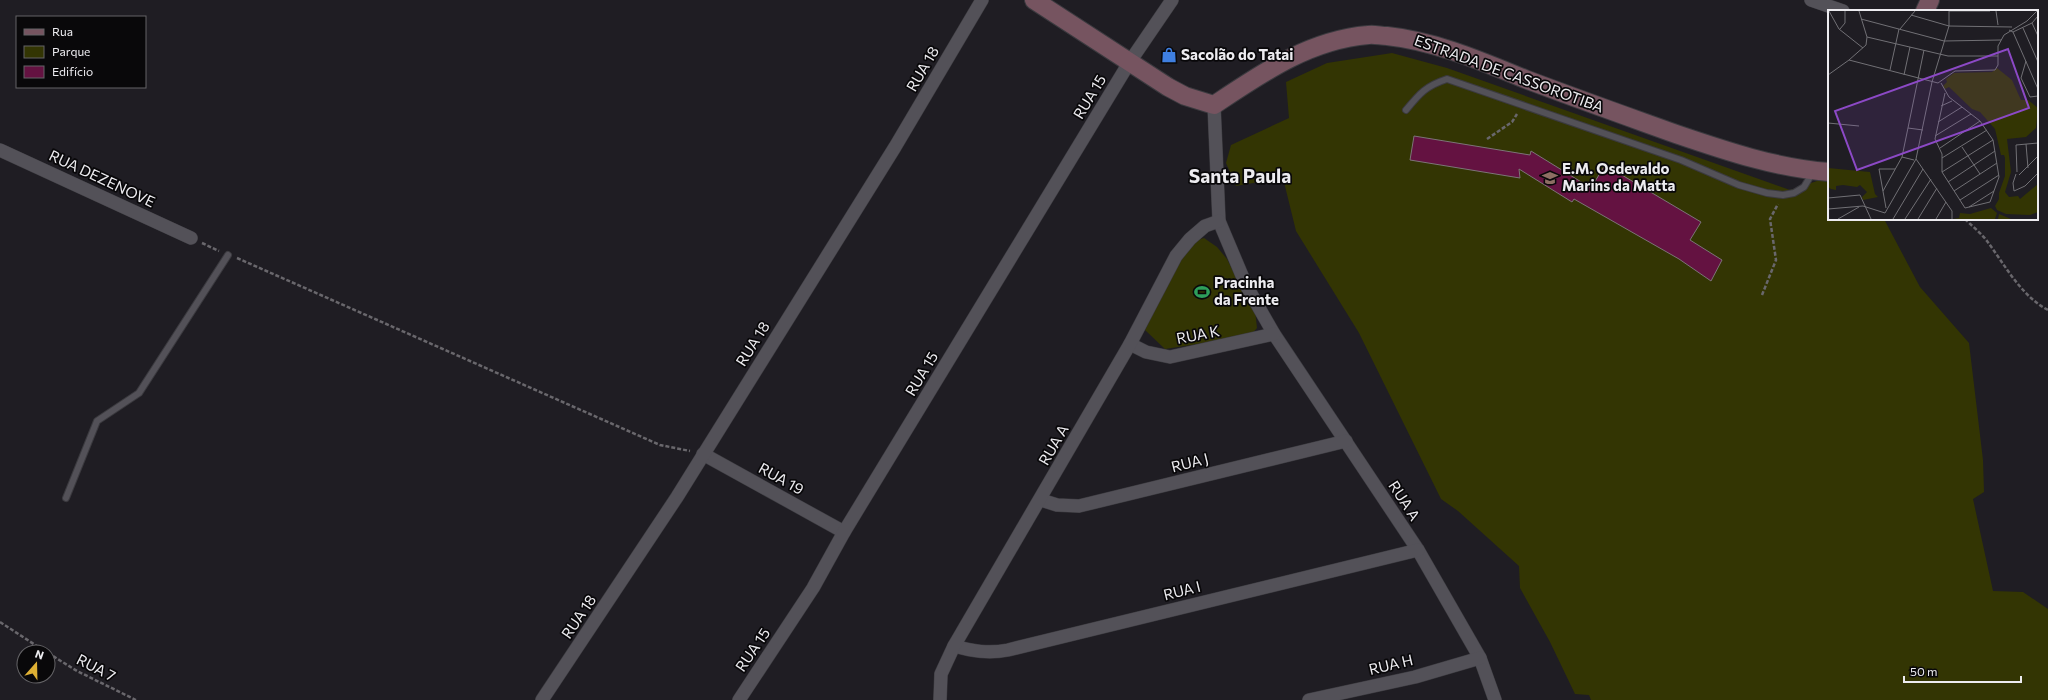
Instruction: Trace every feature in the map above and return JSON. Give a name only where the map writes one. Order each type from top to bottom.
[{"type":"main road","points":[[1034,0],[1129,63],[1185,96],[1214,105]]},
{"type":"main road","points":[[1925,10],[1930,0]]},
{"type":"main road","name":"ESTRADA DE CASSOROTIBA","points":[[1214,105],[1284,61],[1305,50],[1332,41],[1369,34],[1411,38],[1466,56],[1593,105],[1723,150],[1772,163],[1821,172]]},
{"type":"street","name":"RUA 18","points":[[542,700],[616,590],[703,454],[891,154],[982,0]]},
{"type":"street","name":"RUA 15","points":[[739,700],[813,588],[844,532],[1129,63],[1172,0]]},
{"type":"street","points":[[1811,0],[1840,10]]},
{"type":"street","name":"RUA A","points":[[1214,105],[1219,221],[1246,285],[1274,334],[1418,550],[1480,658],[1495,700]]},
{"type":"street","name":"RUA DEZENOVE","points":[[0,150],[191,238]]},
{"type":"street","name":"RUA A","points":[[940,700],[941,674],[954,646],[1041,500],[1130,344],[1176,256],[1190,239],[1205,226],[1219,221]]},
{"type":"street","name":"RUA K","points":[[1130,344],[1146,352],[1170,357],[1274,334]]},
{"type":"street","name":"RUA J","points":[[1041,500],[1057,505],[1079,506],[1346,442]]},
{"type":"street","name":"RUA 19","points":[[703,454],[844,532]]},
{"type":"street","name":"RUA I","points":[[954,646],[981,652],[994,653],[1418,550]]},
{"type":"street","name":"RUA H","points":[[1309,700],[1415,677],[1480,658]]},
{"type":"lane","points":[[1406,110],[1421,91],[1432,84],[1447,79],[1681,160],[1739,185],[1767,194],[1783,195],[1794,193],[1804,187],[1821,172]]},
{"type":"lane","points":[[66,498],[97,421],[139,393],[228,254]]},
{"type":"path","points":[[1487,139],[1512,122],[1523,106]]},
{"type":"path","points":[[1762,295],[1776,260],[1770,219],[1783,195]]},
{"type":"path","points":[[1966,220],[1986,240],[2003,267],[2040,306],[2048,310]]},
{"type":"path","points":[[191,238],[476,366],[660,445],[703,454]]},
{"type":"path","name":"RUA 7","points":[[0,622],[33,644]]},
{"type":"path","name":"RUA 7","points":[[56,658],[77,671],[136,700]]},
{"type":"green space","points":[[1392,53],[1447,68],[1790,190],[1828,177],[1828,220],[1885,220],[1920,287],[1969,343],[1983,460],[1984,492],[1973,499],[1993,591],[2023,592],[2048,609],[2048,700],[1591,700],[1589,695],[1575,694],[1550,642],[1520,588],[1519,566],[1458,511],[1441,499],[1359,333],[1296,231],[1283,178],[1236,186],[1226,163],[1231,145],[1289,118],[1286,82],[1327,63]]},
{"type":"green space","name":"Pracinha da Frente","points":[[1204,238],[1217,247],[1227,259],[1242,289],[1255,310],[1257,328],[1250,336],[1165,349],[1145,330],[1188,243]]},
{"type":"building","points":[[1414,136],[1530,155],[1531,151],[1591,188],[1605,165],[1701,222],[1690,240],[1722,260],[1711,281],[1679,259],[1574,199],[1572,202],[1519,169],[1520,178],[1410,160]]},
{"type":"place","name":"Sacolão do Tatai","points":[[1169,55]]},
{"type":"place","name":"E.M. Osdevaldo Marins da Matta","points":[[1550,178]]},
{"type":"place","name":"Pracinha da Frente","points":[[1202,292]]},
{"type":"district","name":"Santa Paula","points":[[1240,176]]}]
